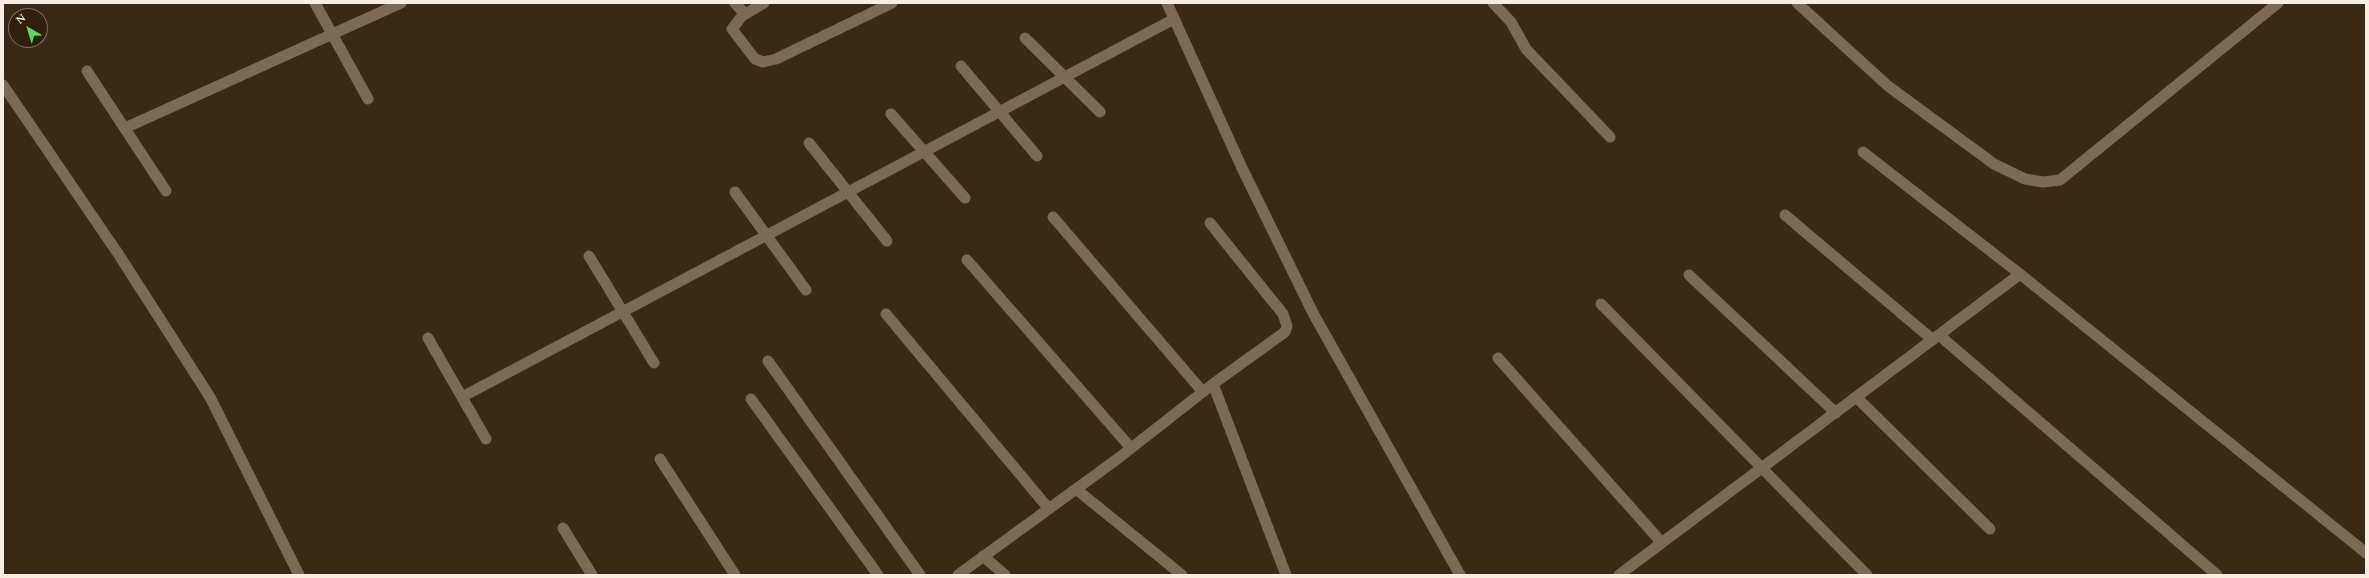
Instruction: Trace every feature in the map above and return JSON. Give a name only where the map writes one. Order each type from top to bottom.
[{"type":"street","points":[[314,3],[368,99]]},
{"type":"street","points":[[125,128],[401,3]]},
{"type":"street","points":[[735,3],[744,13]]},
{"type":"street","points":[[764,3],[744,13],[736,21],[732,29],[755,59],[763,62],[776,59],[892,3]]},
{"type":"street","points":[[1167,3],[1242,168],[1313,313],[1460,575]]},
{"type":"street","points":[[1493,3],[1511,22],[1526,49],[1610,137]]},
{"type":"street","points":[[1797,3],[1888,86],[1966,145],[1994,164],[2025,179],[2043,182],[2060,180],[2278,3]]},
{"type":"street","points":[[462,397],[1174,19]]},
{"type":"street","points":[[1025,38],[1100,112]]},
{"type":"street","points":[[961,66],[998,112],[1037,156]]},
{"type":"street","points":[[87,71],[166,191]]},
{"type":"street","points":[[3,85],[119,255],[210,397],[299,575]]},
{"type":"street","points":[[891,114],[965,198]]},
{"type":"street","points":[[809,143],[887,241]]},
{"type":"street","points":[[1863,152],[2020,274],[2366,553]]},
{"type":"street","points":[[735,192],[806,290]]},
{"type":"street","points":[[1785,215],[1936,338],[2217,575]]},
{"type":"street","points":[[1053,217],[1208,388],[1286,575]]},
{"type":"street","points":[[958,575],[1076,489],[1208,388],[1285,332],[1287,326],[1283,314],[1210,224]]},
{"type":"street","points":[[589,256],[654,363]]},
{"type":"street","points":[[967,260],[1131,448]]},
{"type":"street","points":[[1619,575],[2020,274]]},
{"type":"street","points":[[1689,275],[1836,412]]},
{"type":"street","points":[[1602,304],[1867,575]]},
{"type":"street","points":[[886,314],[1049,509]]},
{"type":"street","points":[[428,338],[486,439]]},
{"type":"street","points":[[1498,358],[1662,543]]},
{"type":"street","points":[[768,361],[920,575]]},
{"type":"street","points":[[1856,397],[1990,529]]},
{"type":"street","points":[[751,400],[878,575]]},
{"type":"street","points":[[660,459],[734,575]]},
{"type":"street","points":[[1076,489],[1182,575]]},
{"type":"street","points":[[563,528],[592,575]]},
{"type":"street","points":[[984,556],[1005,575]]}]
